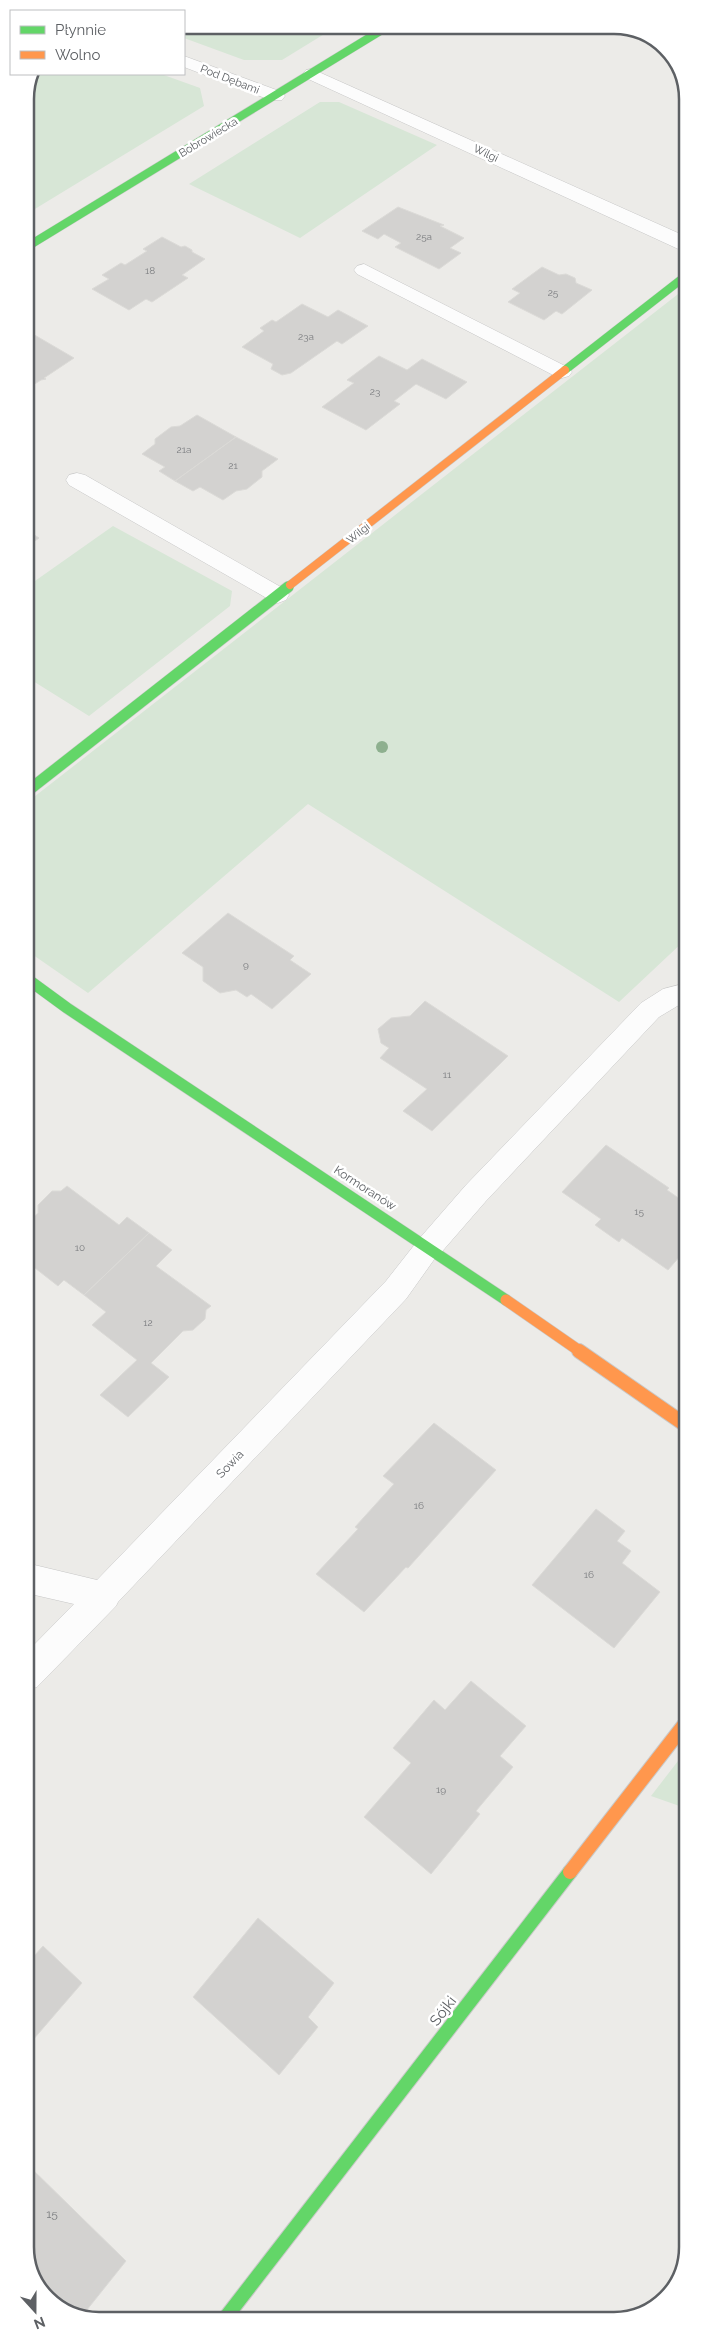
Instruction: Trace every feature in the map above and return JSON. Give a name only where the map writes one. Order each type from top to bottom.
[{"type":"street","name":"Bobrowiecka","points":[[34,243],[376,34]]},
{"type":"street","name":"Pod Dębami","points":[[185,61],[276,96]]},
{"type":"street","name":"Wilgi","points":[[312,74],[679,241]]},
{"type":"street","points":[[364,270],[562,372]]},
{"type":"street","name":"Wilgi","points":[[34,787],[679,281]]},
{"type":"street","points":[[77,480],[278,595]]},
{"type":"street","name":"Kormoranów","points":[[34,984],[67,1008],[429,1247],[679,1420]]},
{"type":"street","name":"Sowia","points":[[34,1668],[396,1290],[429,1247],[476,1193],[650,1010],[672,996],[679,995]]},
{"type":"street","points":[[34,1580],[104,1596]]},
{"type":"street","name":"Sójki","points":[[229,2312],[679,1732]]},
{"type":"green space","points":[[185,34],[324,34],[282,60],[244,60],[185,38]]},
{"type":"green space","points":[[39,75],[164,75],[200,88],[204,106],[34,210],[34,98]]},
{"type":"green space","points":[[320,102],[339,102],[437,145],[300,238],[189,184]]},
{"type":"green space","points":[[679,293],[679,946],[619,1002],[308,804],[88,993],[34,956],[34,797]]},
{"type":"green space","points":[[113,526],[232,591],[230,606],[89,716],[34,682],[34,582]]},
{"type":"green space","points":[[679,1760],[679,1806],[651,1796]]},
{"type":"building","points":[[398,207],[444,225],[440,226],[464,238],[450,248],[461,253],[439,269],[395,247],[401,243],[384,234],[378,239],[362,231]]},
{"type":"building","points":[[162,237],[181,247],[185,246],[205,259],[182,275],[188,278],[152,302],[146,299],[129,310],[92,289],[109,279],[102,275],[121,263],[125,265],[147,251],[143,249]]},
{"type":"building","points":[[542,267],[559,275],[566,274],[575,278],[576,283],[592,290],[562,314],[556,311],[544,320],[508,302],[520,293],[512,289]]},
{"type":"building","points":[[302,304],[328,317],[338,310],[368,326],[342,344],[337,341],[291,373],[282,375],[271,369],[273,364],[242,347],[264,331],[260,328],[272,320],[276,322]]},
{"type":"building","points":[[34,335],[74,358],[44,378],[46,379],[34,384]]},
{"type":"building","points":[[379,356],[407,370],[422,359],[467,382],[446,399],[416,384],[394,401],[400,404],[366,430],[322,407],[354,383],[347,380]]},
{"type":"building","points":[[197,415],[236,437],[175,481],[159,471],[165,467],[142,454],[155,444],[155,439],[171,427],[180,426]]},
{"type":"building","points":[[236,437],[278,459],[262,471],[262,477],[247,489],[236,491],[223,500],[200,487],[193,491],[175,481]]},
{"type":"building","points":[[34,535],[39,538],[34,542]]},
{"type":"building","points":[[228,913],[294,956],[290,960],[311,974],[272,1009],[251,994],[247,997],[236,990],[220,993],[203,981],[203,967],[182,953]]},
{"type":"building","points":[[425,1001],[508,1056],[432,1131],[403,1111],[427,1089],[380,1058],[389,1048],[381,1043],[378,1029],[391,1018],[410,1016]]},
{"type":"building","points":[[606,1145],[669,1188],[667,1190],[679,1198],[679,1257],[668,1270],[622,1238],[619,1242],[595,1225],[601,1219],[562,1192]]},
{"type":"building","points":[[67,1186],[119,1225],[127,1217],[149,1233],[84,1295],[64,1280],[58,1286],[34,1267],[34,1217],[38,1213],[38,1205],[52,1191],[61,1191]]},
{"type":"building","points":[[149,1233],[172,1250],[156,1266],[211,1306],[206,1310],[205,1319],[193,1330],[183,1331],[151,1363],[169,1377],[128,1417],[100,1395],[137,1360],[92,1325],[106,1312],[84,1295]]},
{"type":"building","points":[[434,1423],[496,1470],[408,1568],[406,1567],[364,1612],[316,1574],[358,1529],[355,1527],[394,1484],[383,1476]]},
{"type":"building","points":[[596,1509],[625,1531],[617,1541],[631,1551],[622,1563],[660,1592],[614,1648],[532,1585]]},
{"type":"building","points":[[471,1681],[526,1726],[500,1756],[513,1767],[476,1811],[480,1814],[431,1874],[364,1817],[411,1763],[393,1748],[434,1700],[445,1710]]},
{"type":"building","points":[[258,1918],[334,1983],[308,2017],[318,2027],[279,2075],[193,1997]]},
{"type":"building","points":[[43,1946],[82,1983],[34,2039],[34,1956]]},
{"type":"building","points":[[34,2171],[126,2261],[86,2311],[62,2301],[60,2299],[60,2286],[47,2286],[40,2276],[34,2256]]},
{"type":"traffic: fast","points":[[34,243],[375,34]]},
{"type":"traffic: fast","points":[[565,370],[679,281]]},
{"type":"traffic: fast","points":[[34,786],[290,585]]},
{"type":"traffic: fast","points":[[34,984],[67,1008],[506,1300]]},
{"type":"traffic: fast","points":[[230,2312],[570,1872]]},
{"type":"traffic: slow","points":[[290,585],[565,370]]},
{"type":"traffic: slow","points":[[506,1300],[679,1420]]},
{"type":"traffic: slow","points":[[570,1872],[679,1732]]}]
